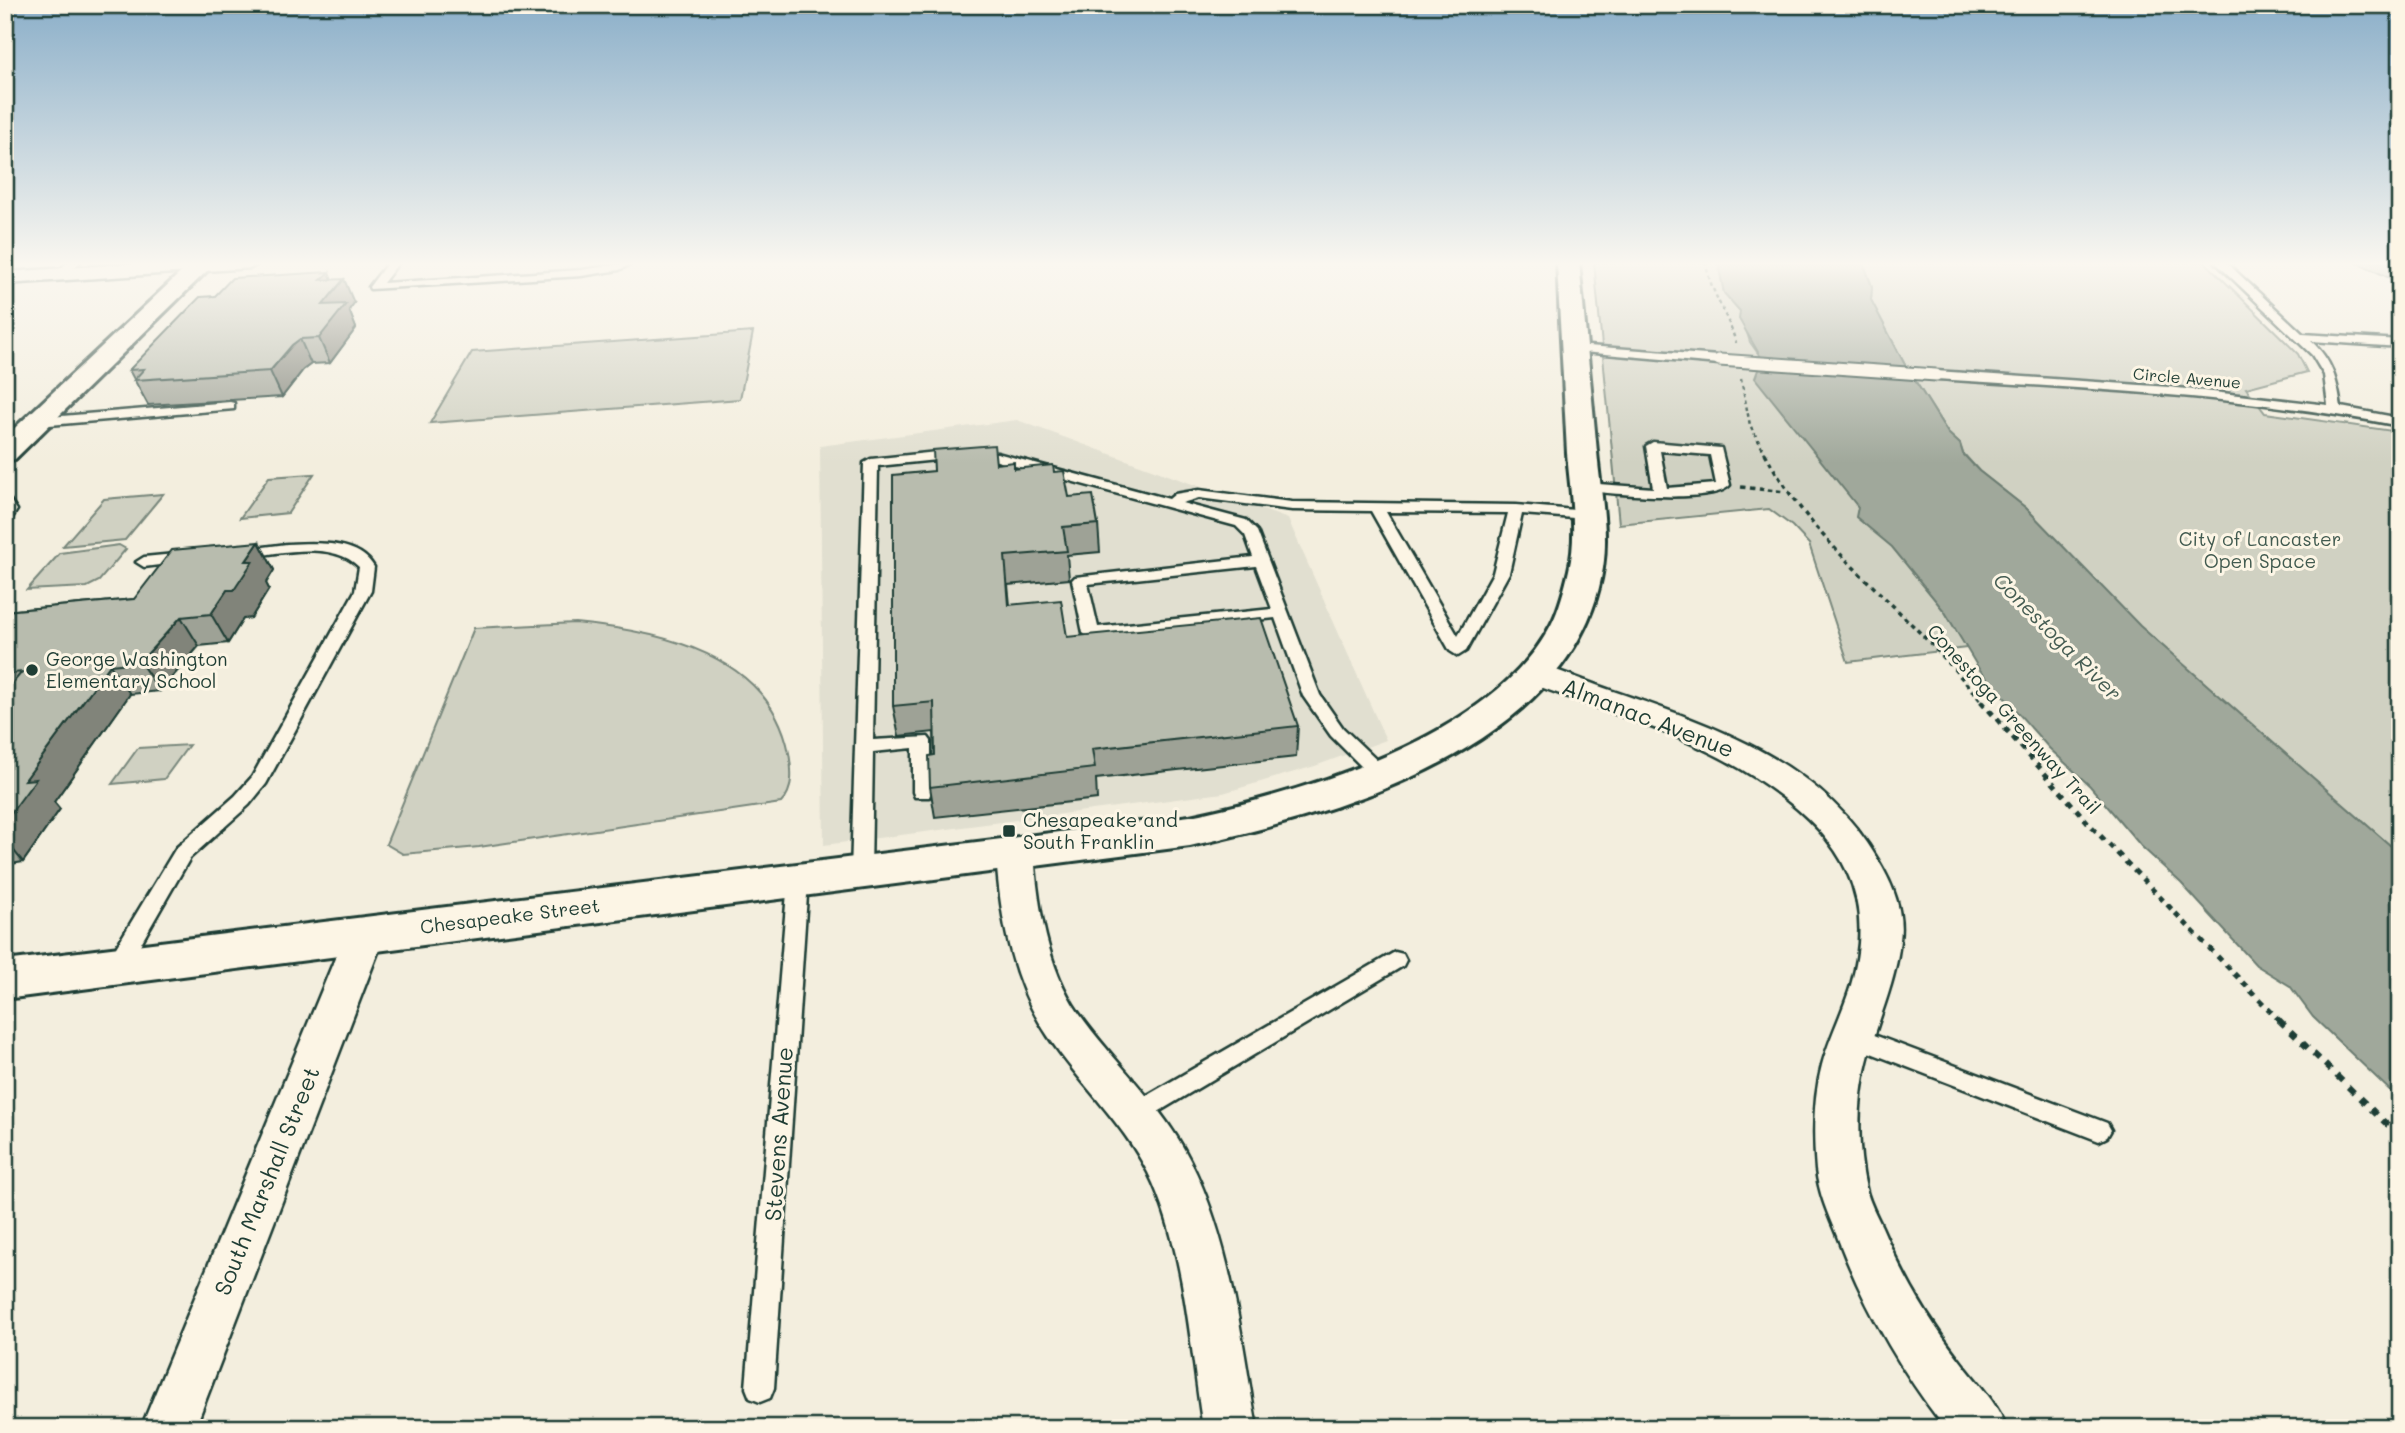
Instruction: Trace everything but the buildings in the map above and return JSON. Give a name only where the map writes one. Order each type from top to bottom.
[{"type":"main road","points":[[5,453],[135,329]]},
{"type":"main road","name":"Chesapeake Street","points":[[5,980],[1016,854],[1235,822],[1283,810],[1382,776],[1468,729],[1513,694],[1566,631],[1578,602],[1586,570],[1586,501],[1573,329]]},
{"type":"street","name":"Almanac Avenue","points":[[1533,673],[1693,730],[1740,752],[1783,780],[1838,831],[1874,891],[1881,918],[1875,972],[1853,1036],[1838,1099],[1843,1191],[1869,1264],[1902,1326],[1980,1428]]},
{"type":"street","points":[[1016,854],[1025,935],[1040,980],[1062,1023],[1135,1114],[1170,1165],[1189,1209],[1230,1428]]},
{"type":"street","name":"South Marshall Street","points":[[168,1428],[365,934]]},
{"type":"lane","points":[[2292,329],[2317,353],[2330,374],[2335,409]]},
{"type":"lane","points":[[2301,337],[2400,344]]},
{"type":"lane","points":[[2358,341],[2400,353]]},
{"type":"lane","name":"Circle Avenue","points":[[1575,349],[2227,397],[2335,409],[2400,422]]},
{"type":"lane","points":[[38,422],[230,406]]},
{"type":"lane","points":[[1173,503],[1180,497],[1199,494],[1292,506],[1516,509],[1719,489],[1723,481],[1716,451],[1653,446],[1661,493]]},
{"type":"lane","points":[[861,873],[871,463],[946,455],[997,457],[1241,523],[1252,534],[1312,696],[1324,716],[1382,776]]},
{"type":"lane","points":[[5,503],[10,506],[10,510],[5,518]]},
{"type":"lane","points":[[1374,505],[1458,651],[1501,573],[1516,509]]},
{"type":"lane","points":[[117,965],[183,853],[197,837],[249,795],[259,780],[363,591],[368,576],[365,565],[355,555],[342,551],[298,549],[144,562]]},
{"type":"lane","points":[[1262,561],[1080,580],[1091,633],[1281,613]]},
{"type":"lane","points":[[866,747],[922,741],[922,792]]},
{"type":"lane","name":"Stevens Avenue","points":[[760,1388],[798,880]]},
{"type":"lane","points":[[1135,1114],[1395,960]]},
{"type":"lane","points":[[1853,1036],[2099,1130]]},
{"type":"path","points":[[1732,329],[1737,353]]},
{"type":"path","name":"Conestoga Greenway Trail","points":[[1739,366],[1744,406],[1750,425],[1786,492],[1828,544],[1929,642],[2092,827],[2288,1029],[2400,1138]]},
{"type":"path","points":[[1741,487],[1786,492]]},
{"type":"shaded area","points":[[1017,420],[1288,519],[1386,740],[1315,766],[1223,793],[824,845],[820,446]]},
{"type":"green space","points":[[1600,329],[1746,329],[1750,342],[1762,359],[1756,378],[1945,612],[1967,648],[1848,662],[1809,544],[1792,526],[1769,509],[1619,524]]},
{"type":"green space","name":"City of Lancaster Open Space","points":[[1886,329],[2273,329],[2298,354],[2307,372],[2246,388],[2265,413],[2400,432],[2400,854],[2139,626],[2026,508],[1979,471],[1963,453],[1960,444],[1948,433]]},
{"type":"green space","points":[[753,332],[740,399],[430,423],[472,352]]},
{"type":"green space","points":[[314,474],[288,513],[240,518],[269,477]]},
{"type":"green space","points":[[163,494],[125,540],[63,546],[104,499]]},
{"type":"green space","points":[[119,545],[126,549],[99,581],[87,587],[27,590],[60,553]]},
{"type":"green space","points":[[575,623],[642,633],[675,642],[707,654],[735,670],[760,692],[778,719],[789,753],[791,773],[788,792],[781,803],[479,847],[403,854],[386,844],[474,628]]},
{"type":"green space","points":[[189,745],[164,779],[112,784],[138,748]]},
{"type":"water","name":"Conestoga River","points":[[1745,329],[1886,329],[1948,433],[1960,444],[1963,454],[1979,471],[2026,508],[2140,626],[2400,854],[2400,1100],[2313,1017],[2290,986],[2256,965],[2181,883],[2141,846],[2090,786],[2049,748],[1979,669],[1945,612],[1892,547],[1856,517],[1858,507],[1755,378],[1762,359]]},
{"type":"place","name":"George Washington Elementary School","points":[[32,670]]},
{"type":"place","name":"Chesapeake and South Franklin","points":[[1009,831]]}]
